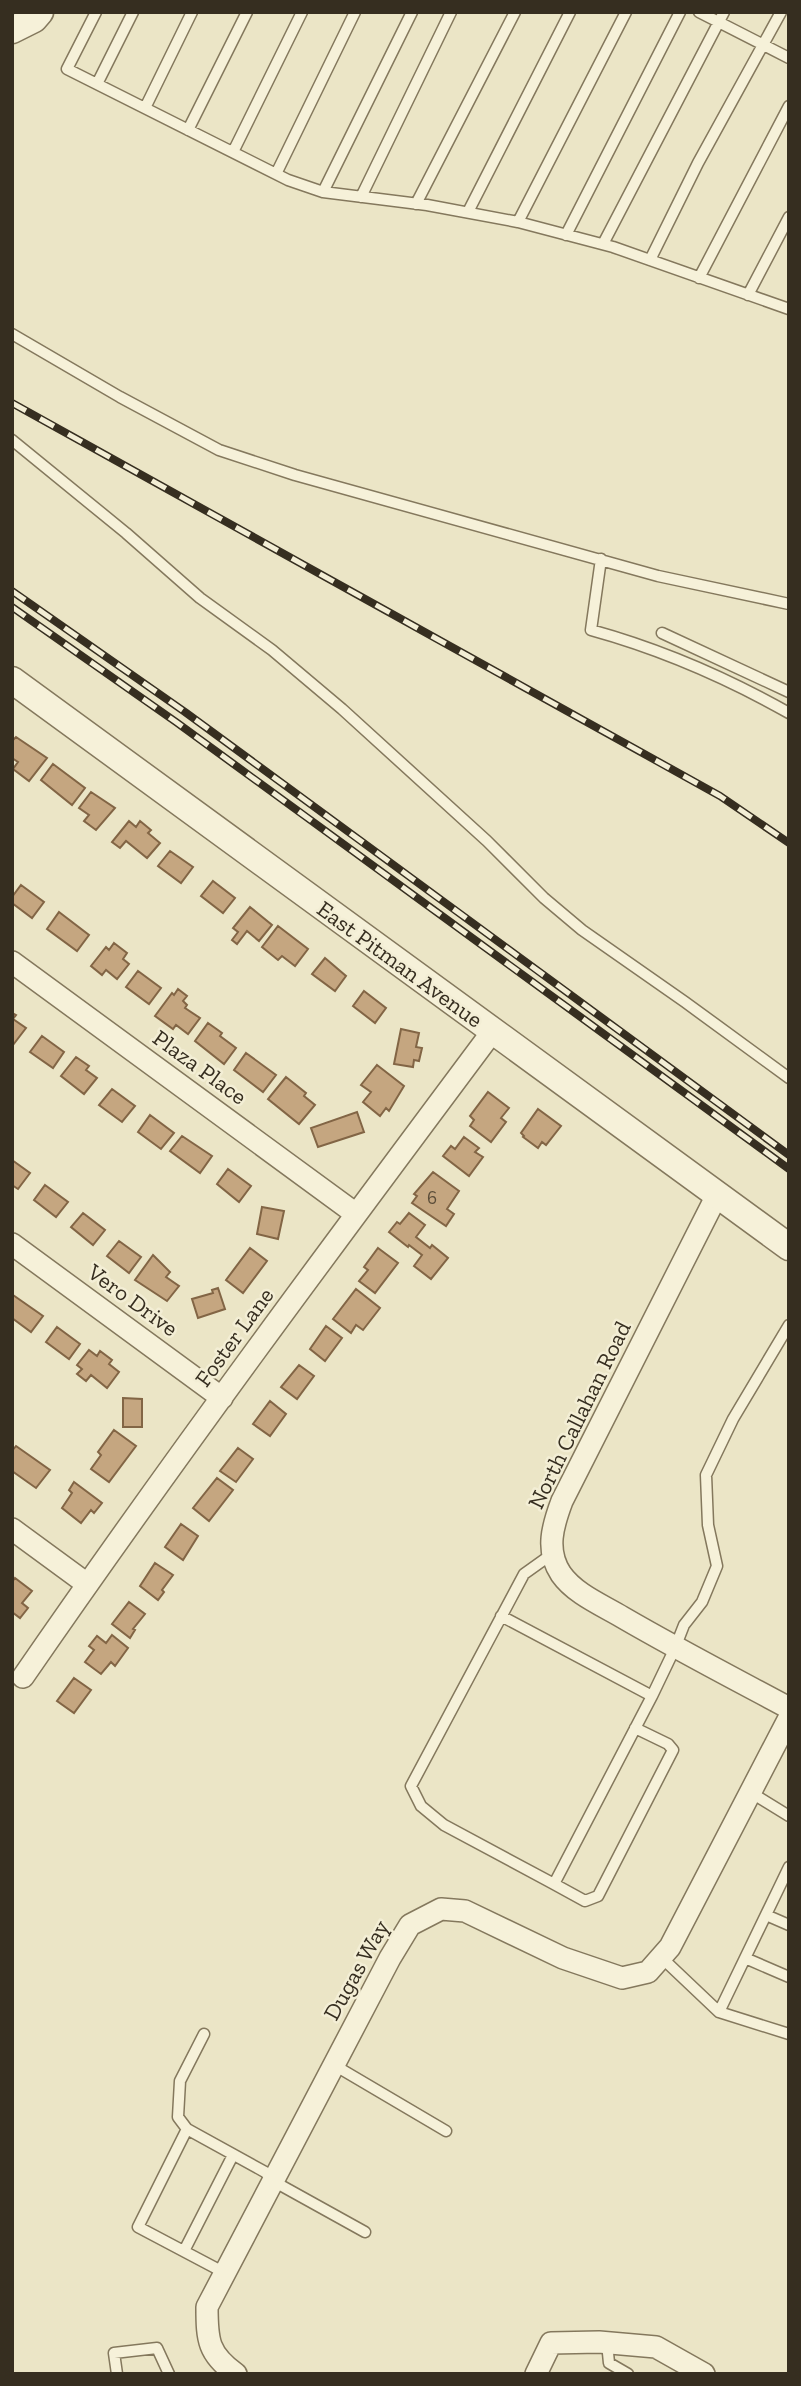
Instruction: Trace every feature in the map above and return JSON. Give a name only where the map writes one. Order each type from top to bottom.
[{"type":"street","points":[[12,30],[34,19],[40,12]]},
{"type":"street","name":"East Pitman Avenue","points":[[12,680],[789,1247]]},
{"type":"street","name":"Plaza Place","points":[[12,962],[356,1214]]},
{"type":"street","name":"Foster Lane","points":[[23,1677],[222,1398],[492,1032]]},
{"type":"street","name":"North Callahan Road","points":[[552,1554],[553,1530],[562,1501],[717,1195]]},
{"type":"street","name":"Vero Drive","points":[[12,1244],[222,1398]]},
{"type":"street","points":[[12,1529],[87,1584]]},
{"type":"street","points":[[552,1554],[561,1574],[580,1592],[675,1648],[789,1708]]},
{"type":"street","name":"Dugas Way","points":[[236,2374],[223,2364],[207,2339],[207,2307],[390,1958],[410,1925],[441,1909],[465,1911],[563,1958],[622,1978],[648,1972],[670,1947],[789,1718]]},
{"type":"street","points":[[536,2374],[551,2343],[607,2343],[656,2347],[704,2374]]},
{"type":"lane","points":[[96,12],[67,69],[276,174],[323,192],[468,212],[566,234],[603,244],[789,309]]},
{"type":"lane","points":[[97,84],[133,12]]},
{"type":"lane","points":[[145,108],[192,12]]},
{"type":"lane","points":[[188,130],[247,12]]},
{"type":"lane","points":[[233,152],[302,12]]},
{"type":"lane","points":[[276,174],[355,12]]},
{"type":"lane","points":[[323,192],[412,12]]},
{"type":"lane","points":[[361,197],[452,12]]},
{"type":"lane","points":[[416,204],[515,12]]},
{"type":"lane","points":[[468,212],[570,12]]},
{"type":"lane","points":[[518,222],[626,12]]},
{"type":"lane","points":[[566,234],[680,12]]},
{"type":"lane","points":[[699,12],[721,17],[764,46],[789,58]]},
{"type":"lane","points":[[650,260],[698,163],[781,12]]},
{"type":"lane","points":[[603,244],[721,17]]},
{"type":"lane","points":[[699,278],[789,106]]},
{"type":"lane","points":[[748,295],[789,217]]},
{"type":"lane","points":[[12,334],[120,397],[219,450],[295,475],[658,576],[789,604]]},
{"type":"lane","points":[[12,440],[126,533],[200,598],[272,650],[342,709],[487,841],[544,898],[582,930],[789,1078]]},
{"type":"lane","points":[[601,559],[591,630],[643,644],[789,713]]},
{"type":"lane","points":[[662,633],[789,692]]},
{"type":"lane","points":[[554,1884],[652,1696],[684,1625],[702,1602],[717,1566],[708,1525],[706,1475],[733,1419],[789,1325]]},
{"type":"lane","points":[[552,1554],[524,1574],[411,1786],[421,1806],[444,1825],[585,1901],[598,1896],[673,1750],[668,1744],[635,1728]]},
{"type":"lane","points":[[501,1616],[652,1696]]},
{"type":"lane","points":[[750,1792],[789,1816]]},
{"type":"lane","points":[[719,2012],[789,1867]]},
{"type":"lane","points":[[766,1915],[789,1925]]},
{"type":"lane","points":[[661,1957],[719,2012],[789,2034]]},
{"type":"lane","points":[[745,1958],[789,1977]]},
{"type":"lane","points":[[204,2034],[180,2081],[178,2117],[187,2129],[365,2232]]},
{"type":"lane","points":[[334,2065],[446,2131]]},
{"type":"lane","points":[[187,2129],[138,2227],[225,2273]]},
{"type":"lane","points":[[184,2251],[233,2155]]},
{"type":"lane","points":[[607,2343],[609,2363],[628,2374]]},
{"type":"lane","points":[[117,2374],[114,2353],[157,2348],[169,2374]]},
{"type":"building","points":[[16,737],[47,758],[29,781],[13,769],[18,762],[12,758],[12,741]]},
{"type":"building","points":[[53,764],[85,788],[72,805],[41,780]]},
{"type":"building","points":[[91,792],[115,808],[96,830],[84,821],[89,815],[79,808]]},
{"type":"building","points":[[129,821],[136,827],[140,821],[151,830],[148,833],[160,843],[147,858],[126,841],[120,848],[112,842]]},
{"type":"building","points":[[170,851],[193,867],[181,883],[158,866]]},
{"type":"building","points":[[213,881],[235,898],[223,913],[201,896]]},
{"type":"building","points":[[21,885],[44,902],[32,918],[12,903],[12,897]]},
{"type":"building","points":[[250,907],[272,925],[259,941],[247,931],[237,944],[232,940],[238,932],[233,928]]},
{"type":"building","points":[[59,912],[89,935],[77,951],[47,929]]},
{"type":"building","points":[[278,926],[308,949],[295,966],[282,956],[278,960],[262,947]]},
{"type":"building","points":[[114,943],[127,953],[123,959],[129,964],[117,979],[106,970],[102,975],[91,966],[106,947],[109,950]]},
{"type":"building","points":[[325,958],[346,976],[335,991],[312,974]]},
{"type":"building","points":[[138,971],[161,988],[149,1004],[126,987]]},
{"type":"building","points":[[178,989],[187,996],[183,1001],[187,1005],[185,1008],[200,1018],[188,1034],[176,1025],[173,1029],[155,1016]]},
{"type":"building","points":[[364,991],[386,1008],[375,1023],[353,1006]]},
{"type":"building","points":[[12,1013],[16,1015],[13,1019],[26,1028],[13,1045]]},
{"type":"building","points":[[208,1023],[236,1048],[224,1064],[195,1041]]},
{"type":"building","points":[[401,1029],[419,1033],[416,1047],[422,1048],[419,1061],[414,1060],[413,1067],[394,1064]]},
{"type":"building","points":[[42,1036],[64,1052],[53,1068],[30,1052]]},
{"type":"building","points":[[246,1053],[276,1075],[263,1092],[234,1070]]},
{"type":"building","points":[[76,1057],[89,1066],[86,1070],[97,1078],[84,1094],[61,1076]]},
{"type":"building","points":[[377,1065],[404,1086],[389,1111],[386,1108],[380,1116],[363,1102],[371,1092],[361,1085]]},
{"type":"building","points":[[286,1077],[306,1093],[304,1096],[315,1105],[299,1124],[268,1099]]},
{"type":"building","points":[[112,1089],[135,1106],[122,1122],[99,1105]]},
{"type":"building","points":[[488,1092],[509,1108],[501,1118],[506,1122],[491,1142],[470,1126],[474,1120],[470,1116]]},
{"type":"building","points":[[538,1109],[561,1126],[546,1145],[542,1142],[538,1148],[521,1133]]},
{"type":"building","points":[[357,1112],[364,1132],[318,1147],[311,1128]]},
{"type":"building","points":[[150,1115],[174,1133],[161,1149],[138,1132]]},
{"type":"building","points":[[182,1136],[212,1156],[200,1173],[170,1151]]},
{"type":"building","points":[[464,1137],[479,1148],[475,1152],[483,1157],[469,1176],[443,1156],[451,1146],[455,1149]]},
{"type":"building","points":[[12,1160],[30,1173],[18,1189],[12,1185]]},
{"type":"building","points":[[228,1169],[251,1186],[239,1202],[217,1184]]},
{"type":"building","points":[[433,1172],[459,1191],[447,1209],[454,1214],[446,1226],[412,1203],[417,1196],[414,1194]]},
{"type":"building","points":[[45,1185],[68,1202],[56,1217],[34,1200]]},
{"type":"building","points":[[262,1207],[284,1211],[278,1239],[257,1234]]},
{"type":"building","points":[[83,1213],[105,1230],[93,1245],[71,1227]]},
{"type":"building","points":[[409,1213],[425,1225],[416,1237],[448,1258],[431,1279],[414,1266],[422,1255],[389,1232]]},
{"type":"building","points":[[119,1241],[141,1257],[129,1273],[107,1256]]},
{"type":"building","points":[[250,1248],[267,1261],[243,1293],[226,1280]]},
{"type":"building","points":[[378,1248],[398,1263],[375,1293],[359,1281],[368,1270],[364,1267]]},
{"type":"building","points":[[153,1255],[170,1272],[166,1277],[179,1286],[167,1301],[135,1280]]},
{"type":"building","points":[[218,1288],[225,1309],[198,1318],[192,1299],[213,1293],[212,1290]]},
{"type":"building","points":[[356,1289],[380,1308],[363,1330],[356,1325],[351,1333],[333,1319]]},
{"type":"building","points":[[13,1295],[43,1316],[31,1332],[12,1318]]},
{"type":"building","points":[[326,1326],[342,1338],[325,1361],[310,1349]]},
{"type":"building","points":[[57,1327],[80,1344],[69,1359],[46,1342]]},
{"type":"building","points":[[89,1350],[97,1356],[100,1351],[112,1360],[109,1364],[119,1372],[107,1388],[91,1375],[86,1381],[77,1374],[82,1369],[77,1365]]},
{"type":"building","points":[[299,1365],[314,1376],[297,1399],[281,1387]]},
{"type":"building","points":[[123,1398],[142,1399],[142,1427],[123,1427]]},
{"type":"building","points":[[270,1401],[286,1414],[270,1436],[253,1424]]},
{"type":"building","points":[[114,1430],[136,1446],[109,1482],[91,1469],[101,1455],[98,1452]]},
{"type":"building","points":[[16,1446],[50,1470],[36,1488],[12,1471],[12,1451]]},
{"type":"building","points":[[238,1448],[253,1459],[236,1482],[220,1471]]},
{"type":"building","points":[[217,1478],[233,1490],[209,1521],[193,1508]]},
{"type":"building","points":[[74,1482],[102,1503],[94,1513],[91,1510],[81,1523],[62,1508],[72,1493],[69,1490]]},
{"type":"building","points":[[181,1524],[198,1536],[183,1560],[165,1547]]},
{"type":"building","points":[[155,1563],[173,1575],[158,1600],[140,1586]]},
{"type":"building","points":[[15,1578],[32,1591],[22,1603],[28,1608],[20,1618],[12,1612],[12,1582]]},
{"type":"building","points":[[129,1602],[145,1614],[133,1629],[135,1630],[130,1638],[112,1624]]},
{"type":"building","points":[[112,1635],[128,1648],[115,1666],[111,1662],[101,1674],[85,1662],[94,1650],[89,1646],[97,1636],[106,1643]]},
{"type":"building","points":[[74,1678],[91,1690],[74,1713],[57,1701]]},
{"type":"railway","points":[[12,403],[720,796],[789,843]]},
{"type":"railway","points":[[12,591],[185,712],[789,1155]]},
{"type":"railway","points":[[12,607],[176,722],[789,1169]]}]
